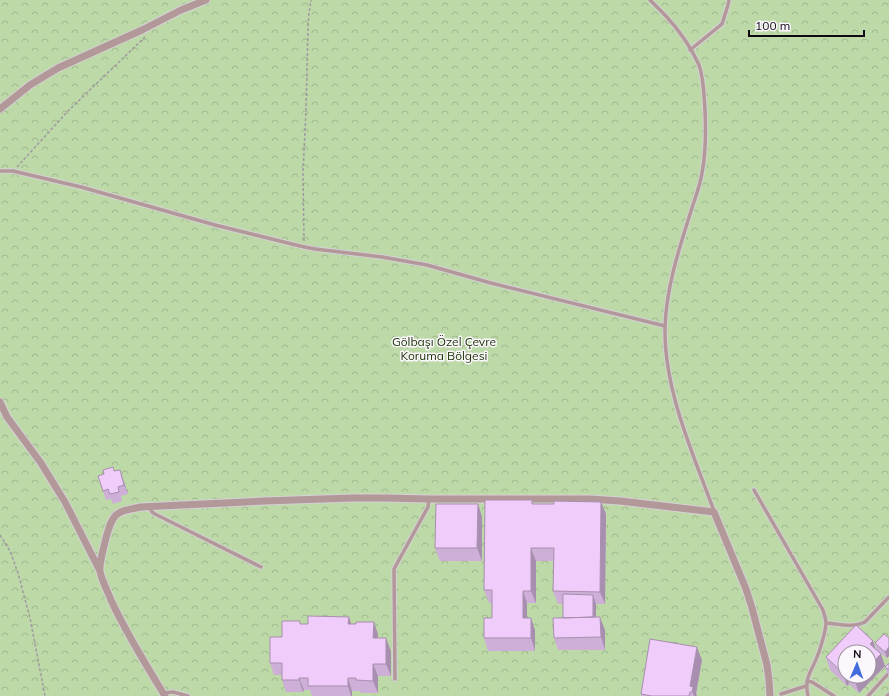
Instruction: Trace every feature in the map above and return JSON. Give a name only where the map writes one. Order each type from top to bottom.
[{"type":"street","points":[[0,109],[30,85],[58,68],[142,30],[181,10],[206,0]]},
{"type":"street","points":[[0,402],[7,417],[41,463],[65,502],[100,571],[121,621],[164,695]]},
{"type":"street","points":[[100,571],[105,540],[110,524],[115,516],[121,511],[149,506],[352,498],[589,499],[620,501],[714,512],[748,595],[767,665],[770,696]]},
{"type":"lane","points":[[650,0],[666,16],[686,42],[699,65],[704,89],[706,141],[704,162],[699,186],[670,285],[665,326],[666,350],[672,386],[684,430],[714,512]]},
{"type":"lane","points":[[690,50],[722,24],[728,5],[728,0]]},
{"type":"lane","points":[[0,171],[13,171],[81,187],[215,225],[304,247],[382,257],[427,265],[491,283],[665,326]]},
{"type":"lane","points":[[754,490],[823,610],[826,623],[825,630],[818,656],[808,676],[806,686],[808,696]]},
{"type":"lane","points":[[394,679],[394,568],[428,507],[429,499]]},
{"type":"lane","points":[[149,506],[155,514],[260,567]]},
{"type":"lane","points":[[826,623],[854,626],[862,624],[889,597]]},
{"type":"lane","points":[[868,696],[889,673]]},
{"type":"lane","points":[[807,681],[812,682],[834,696]]},
{"type":"lane","points":[[781,694],[806,686]]},
{"type":"lane","points":[[164,695],[173,692],[188,696]]},
{"type":"path","points":[[304,247],[303,172],[308,27],[311,0]]},
{"type":"path","points":[[13,171],[68,111],[149,34]]},
{"type":"path","points":[[0,535],[10,551],[18,573],[30,618],[45,696]]},
{"type":"green space","name":"Gölbaşı Özel Çevre Koruma Bölgesi","points":[[0,0],[889,0],[889,696],[0,696]]},
{"type":"building","points":[[113,467],[114,471],[120,470],[124,485],[118,487],[119,492],[110,494],[108,489],[103,491],[98,476],[104,474],[103,470]]},
{"type":"building","points":[[485,500],[532,500],[532,504],[554,504],[554,501],[601,502],[600,592],[553,591],[554,548],[531,548],[531,591],[523,591],[523,618],[531,618],[531,638],[484,638],[484,618],[492,618],[492,590],[484,590]]},
{"type":"building","points":[[436,504],[478,504],[477,548],[435,548]]},
{"type":"building","points":[[563,594],[593,595],[593,617],[563,618]]},
{"type":"building","points":[[308,616],[349,617],[348,624],[356,624],[356,622],[374,622],[373,638],[386,638],[386,664],[373,664],[373,681],[348,678],[348,686],[308,686],[308,678],[299,678],[299,680],[282,680],[282,663],[270,663],[270,637],[282,637],[282,621],[300,621],[300,624],[308,624]]},
{"type":"building","points":[[600,617],[601,637],[554,638],[553,618]]},
{"type":"building","points":[[856,625],[873,641],[870,644],[838,644]]},
{"type":"building","points":[[884,634],[889,638],[889,647],[885,652],[875,643]]},
{"type":"building","points":[[650,639],[697,647],[690,686],[693,687],[689,696],[652,696],[641,694]]},
{"type":"building","points":[[837,645],[837,667],[826,657]]},
{"type":"building","points":[[877,650],[881,654],[877,658]]},
{"type":"building","points":[[889,663],[889,670],[885,667]]}]
